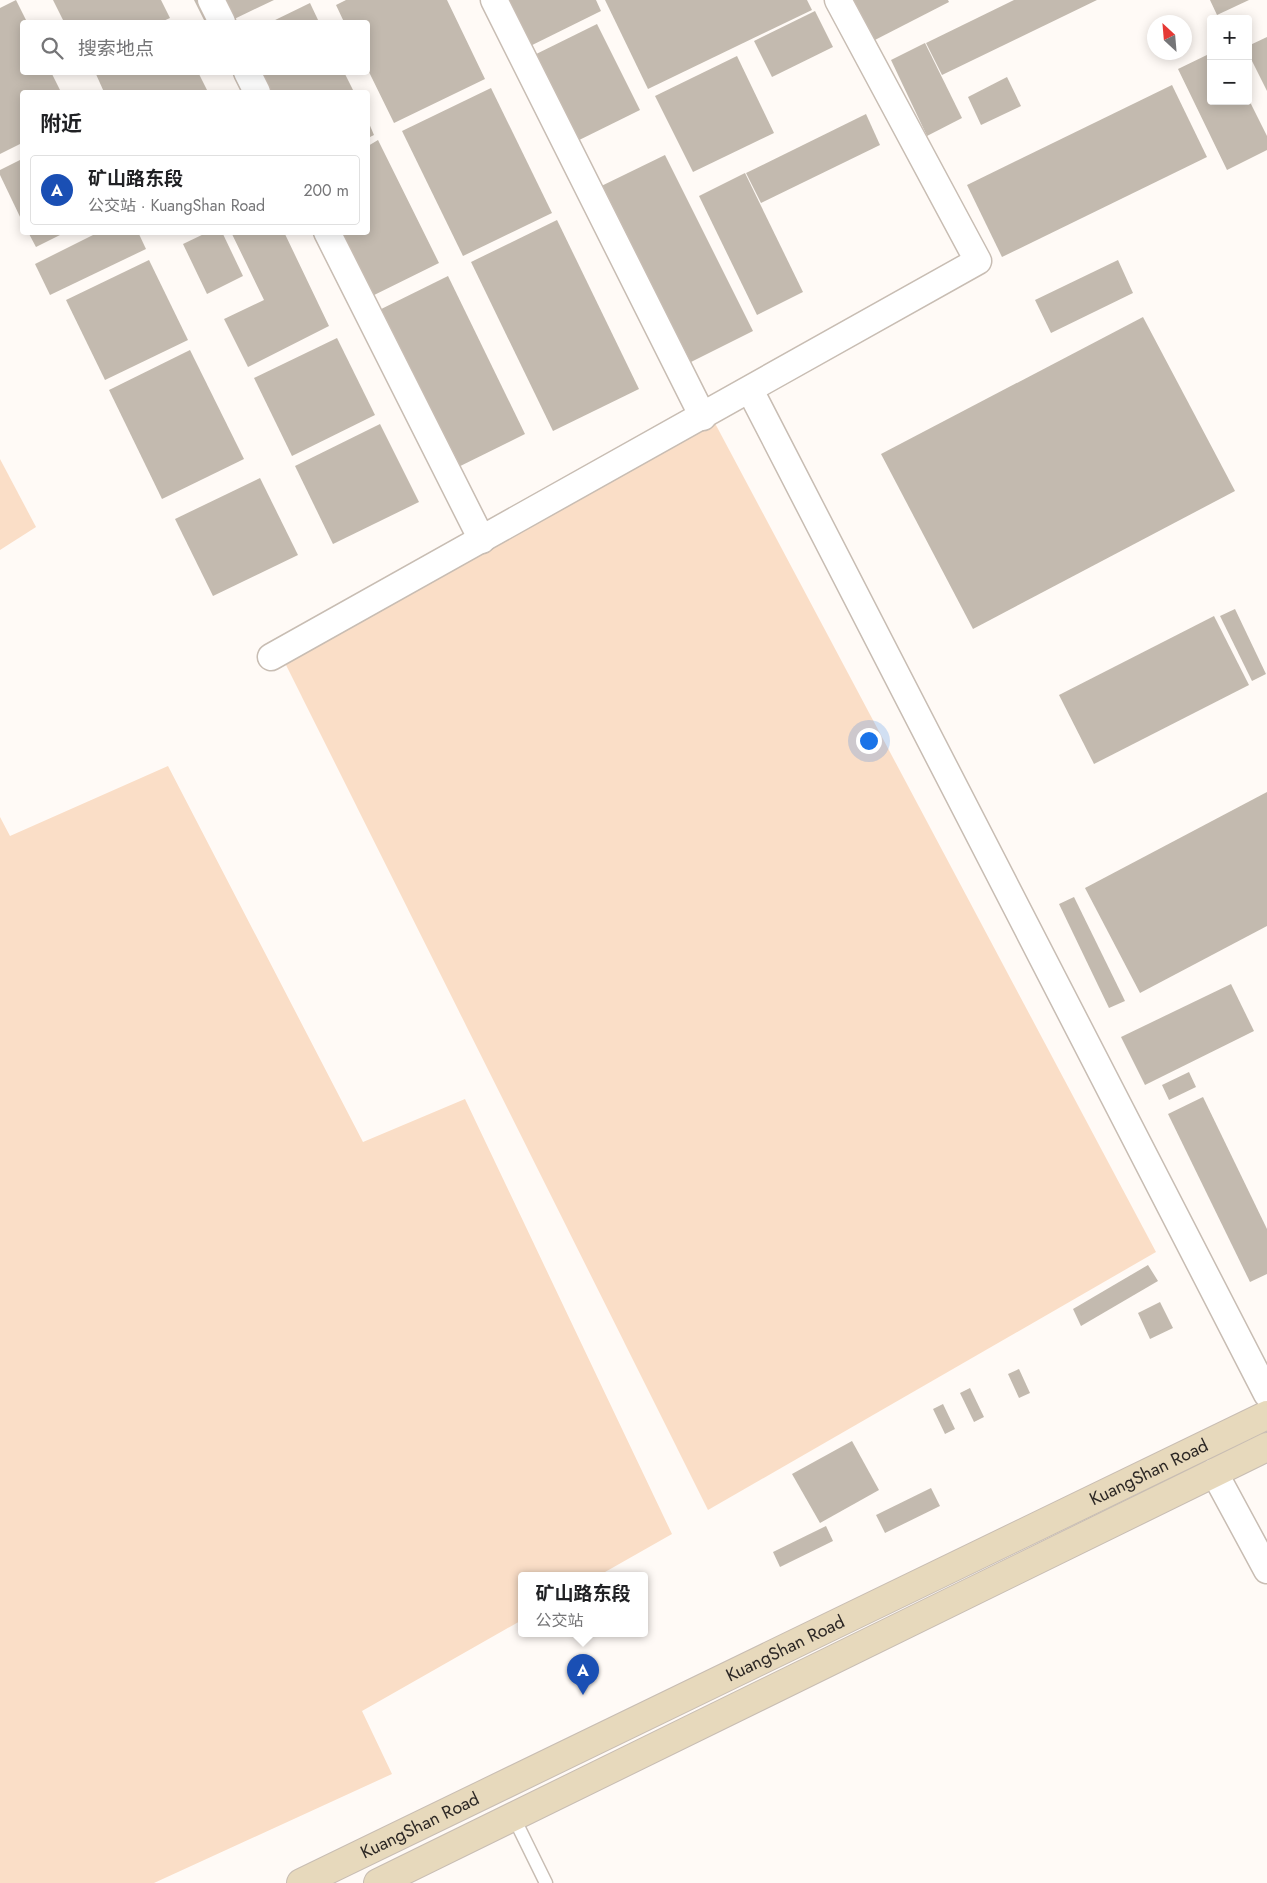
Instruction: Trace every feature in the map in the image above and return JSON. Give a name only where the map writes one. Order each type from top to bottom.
[{"type":"main road","name":"KuangShan Road","points":[[302,1883],[1267,1415]]},
{"type":"main road","name":"KuangShan Road","points":[[378,1883],[1267,1447]]},
{"type":"street","points":[[210,0],[221,20]]},
{"type":"street","points":[[494,0],[703,417]]},
{"type":"street","points":[[271,657],[703,417],[978,261],[838,0]]},
{"type":"street","points":[[248,75],[256,90]]},
{"type":"street","points":[[329,235],[482,540]]},
{"type":"street","points":[[750,390],[1267,1394]]},
{"type":"street","points":[[1214,1472],[1267,1570]]},
{"type":"lane","points":[[513,1816],[546,1883]]},
{"type":"shaded area","points":[[709,412],[1156,1252],[708,1510],[280,653]]},
{"type":"shaded area","points":[[0,459],[36,527],[0,550]]},
{"type":"shaded area","points":[[168,766],[363,1142],[465,1099],[672,1534],[605,1572],[518,1572],[518,1622],[362,1711],[392,1774],[154,1883],[0,1883],[0,817],[10,836]]},
{"type":"building","points":[[16,0],[26,20],[20,20],[20,75],[52,75],[60,90],[20,90],[20,144],[0,154],[0,8]]},
{"type":"building","points":[[53,0],[161,0],[170,18],[166,20],[63,20]]},
{"type":"building","points":[[194,0],[274,0],[232,20],[204,20]]},
{"type":"building","points":[[346,0],[447,0],[485,79],[394,123],[370,74],[370,20],[343,20],[336,5]]},
{"type":"building","points":[[482,0],[596,0],[601,11],[510,56]]},
{"type":"building","points":[[605,0],[807,0],[812,10],[648,89]]},
{"type":"building","points":[[849,0],[948,0],[949,2],[871,42]]},
{"type":"building","points":[[1014,0],[1097,0],[942,75],[926,43]]},
{"type":"building","points":[[1210,0],[1249,0],[1217,15]]},
{"type":"building","points":[[310,3],[318,20],[275,20]]},
{"type":"building","points":[[815,11],[833,47],[772,77],[754,41]]},
{"type":"building","points":[[597,24],[640,110],[559,150],[516,64]]},
{"type":"building","points":[[1267,37],[1267,91],[1252,61],[1252,44]]},
{"type":"building","points":[[925,43],[962,118],[927,136],[891,60]]},
{"type":"building","points":[[1207,55],[1207,105],[1252,105],[1267,136],[1267,150],[1227,170],[1178,69]]},
{"type":"building","points":[[737,56],[774,133],[693,172],[655,96]]},
{"type":"building","points":[[96,75],[200,75],[207,90],[103,90]]},
{"type":"building","points":[[236,75],[346,75],[353,90],[244,90]]},
{"type":"building","points":[[1007,77],[1021,106],[981,125],[968,97]]},
{"type":"building","points":[[1172,85],[1207,157],[1002,257],[967,185]]},
{"type":"building","points":[[491,88],[552,213],[463,256],[402,131]]},
{"type":"building","points":[[866,114],[880,145],[761,203],[746,173]]},
{"type":"building","points":[[370,126],[374,135],[370,137]]},
{"type":"building","points":[[378,140],[439,263],[360,302],[326,235],[370,235],[370,145]]},
{"type":"building","points":[[665,155],[753,331],[677,369],[589,192]]},
{"type":"building","points":[[20,160],[20,217],[0,175],[0,170]]},
{"type":"building","points":[[745,173],[803,292],[757,315],[699,196]]},
{"type":"building","points":[[557,220],[639,389],[553,431],[471,262]]},
{"type":"building","points":[[30,235],[60,235],[36,247]]},
{"type":"building","points":[[93,235],[139,235],[146,249],[50,295],[35,264]]},
{"type":"building","points":[[202,235],[223,235],[243,276],[207,294],[183,244]]},
{"type":"building","points":[[232,235],[285,235],[329,326],[248,367],[224,319],[264,300]]},
{"type":"building","points":[[149,260],[188,340],[105,380],[66,300]]},
{"type":"building","points":[[1118,260],[1133,293],[1051,333],[1035,300]]},
{"type":"building","points":[[448,276],[525,434],[436,478],[359,320]]},
{"type":"building","points":[[1143,317],[1235,491],[973,629],[881,454]]},
{"type":"building","points":[[337,338],[375,415],[292,456],[254,378]]},
{"type":"building","points":[[190,350],[244,459],[162,499],[109,390]]},
{"type":"building","points":[[380,424],[419,502],[333,544],[295,466]]},
{"type":"building","points":[[260,478],[298,555],[213,596],[175,519]]},
{"type":"building","points":[[1235,609],[1266,674],[1252,681],[1220,616]]},
{"type":"building","points":[[1214,616],[1249,685],[1094,764],[1059,695]]},
{"type":"building","points":[[1267,792],[1267,926],[1140,993],[1085,888]]},
{"type":"building","points":[[1074,897],[1125,1001],[1109,1008],[1059,904]]},
{"type":"building","points":[[1231,984],[1254,1031],[1145,1085],[1121,1037]]},
{"type":"building","points":[[1189,1072],[1196,1087],[1169,1100],[1162,1085]]},
{"type":"building","points":[[1203,1097],[1267,1229],[1267,1274],[1250,1282],[1168,1114]]},
{"type":"building","points":[[1148,1265],[1158,1281],[1081,1326],[1073,1309]]},
{"type":"building","points":[[1160,1302],[1173,1328],[1150,1339],[1138,1313]]},
{"type":"building","points":[[1019,1369],[1030,1393],[1019,1398],[1008,1374]]},
{"type":"building","points":[[970,1388],[984,1417],[974,1422],[960,1393]]},
{"type":"building","points":[[943,1404],[955,1429],[945,1434],[933,1409]]},
{"type":"building","points":[[852,1441],[879,1490],[820,1523],[792,1474]]},
{"type":"building","points":[[931,1488],[940,1506],[885,1533],[876,1515]]},
{"type":"building","points":[[826,1526],[833,1541],[780,1567],[773,1552]]},
{"type":"place","name":"矿山路东段","points":[[583,1695]]}]
